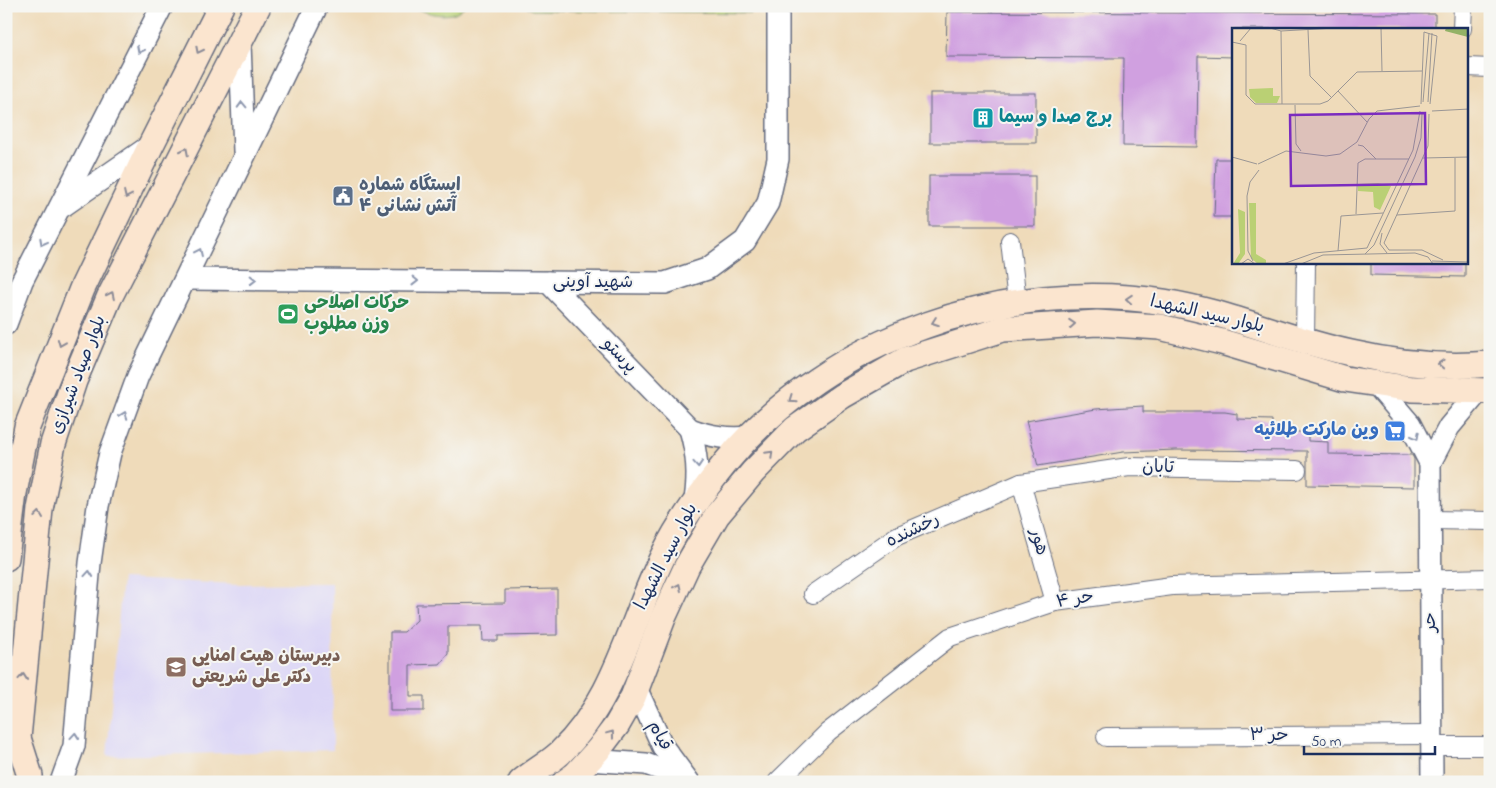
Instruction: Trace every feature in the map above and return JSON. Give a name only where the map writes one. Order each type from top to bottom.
[{"type":"main road","name":"بلوار صیاد شیرازی","points":[[6,558],[14,493],[27,427],[82,289],[151,145],[221,6]]},
{"type":"main road","name":"بلوار صیاد شیرازی","points":[[33,779],[18,738],[37,529],[52,444],[74,381],[110,298],[258,6]]},
{"type":"main road","name":"بلوار سید الشهدا","points":[[520,782],[558,754],[595,710],[610,686],[639,608],[664,554],[696,500],[750,437],[778,409],[868,349],[938,321],[970,311],[1025,301],[1097,297],[1164,302],[1229,318],[1350,353],[1414,363],[1490,364]]},
{"type":"main road","points":[[1025,301],[1020,316],[1025,323],[1036,327]]},
{"type":"main road","points":[[970,311],[982,313],[988,320],[986,328],[979,336]]},
{"type":"main road","name":"بلوار سید الشهدا","points":[[565,782],[589,760],[617,725],[636,690],[663,618],[687,566],[717,515],[753,472],[795,429],[842,396],[905,360],[1003,329],[1097,323],[1160,327],[1222,342],[1283,362],[1345,379],[1412,389],[1484,391]]},
{"type":"main road","points":[[6,765],[33,779]]},
{"type":"street","points":[[6,324],[14,281],[61,208],[162,6]]},
{"type":"street","points":[[61,782],[74,746],[90,563],[98,506],[110,453],[138,376],[187,279],[244,154],[317,6]]},
{"type":"street","name":"شهید آوینی","points":[[187,279],[665,283],[707,269],[745,241],[768,203],[778,158],[778,6]]},
{"type":"street","points":[[1462,28],[1463,6]]},
{"type":"street","points":[[240,43],[244,154]]},
{"type":"street","points":[[1468,67],[1490,68]]},
{"type":"street","points":[[61,208],[151,145]]},
{"type":"street","points":[[1010,241],[1025,301]]},
{"type":"street","points":[[1305,340],[1306,264]]},
{"type":"street","name":"پرستو","points":[[548,282],[690,429],[723,438],[750,437]]},
{"type":"street","name":"حر","points":[[1376,384],[1410,424],[1430,463],[1432,782]]},
{"type":"street","name":"حر","points":[[1430,463],[1449,427],[1484,391]]},
{"type":"street","name":"پرستو","points":[[690,429],[697,452],[696,500]]},
{"type":"street","name":"تابان","points":[[1021,483],[1129,467],[1297,470]]},
{"type":"street","name":"رخشنده","points":[[813,594],[897,536],[1021,483]]},
{"type":"street","name":"هور","points":[[1021,483],[1055,602]]},
{"type":"street","points":[[1431,520],[1490,521]]},
{"type":"street","name":"حر ۴","points":[[777,782],[828,732],[950,637],[1055,602],[1172,586],[1490,578]]},
{"type":"street","name":"قیام","points":[[636,690],[663,747],[687,780]]},
{"type":"street","name":"حر ۳","points":[[1106,737],[1432,740],[1490,746]]},
{"type":"street","name":"قیام","points":[[589,760],[646,764],[687,780]]},
{"type":"shaded area","points":[[122,579],[238,584],[332,583],[333,750],[107,756]]},
{"type":"green space","points":[[411,6],[465,6],[455,13],[438,15]]},
{"type":"green space","points":[[526,6],[751,6],[751,13],[532,10]]},
{"type":"building","points":[[947,12],[1435,14],[1435,28],[1232,28],[1232,57],[1198,56],[1197,147],[1123,146],[1124,58],[946,57]]},
{"type":"building","name":"برج صدا و سیما","points":[[930,93],[1036,93],[1036,143],[930,143]]},
{"type":"building","points":[[1216,159],[1232,159],[1232,217],[1214,217]]},
{"type":"building","name":"برج صدا و سیما","points":[[929,176],[1035,176],[1035,226],[929,226]]},
{"type":"building","points":[[1371,264],[1465,264],[1465,277],[1371,275]]},
{"type":"building","points":[[1143,406],[1143,412],[1225,412],[1237,414],[1237,419],[1272,420],[1272,432],[1308,432],[1308,441],[1328,442],[1328,454],[1412,455],[1414,459],[1414,487],[1307,485],[1307,451],[1176,450],[1123,452],[1038,466],[1026,421],[1096,409]]},
{"type":"building","points":[[557,589],[557,635],[498,636],[498,641],[483,641],[482,626],[448,626],[448,654],[440,664],[410,665],[410,696],[424,696],[424,711],[390,711],[390,632],[404,632],[417,620],[416,604],[505,603],[505,590]]},
{"type":"place","name":"برج صدا و سیما","points":[[983,118]]},
{"type":"place","name":"ایستگاه شماره ۴ آتش نشانی","points":[[343,196]]},
{"type":"place","name":"حرکات اصلاحی وزن مطلوب","points":[[288,314]]},
{"type":"place","name":"وین مارکت طلائیه","points":[[1395,431]]},
{"type":"place","name":"دبیرستان هیت امنایی دکتر علی شریعتی","points":[[176,667]]}]
